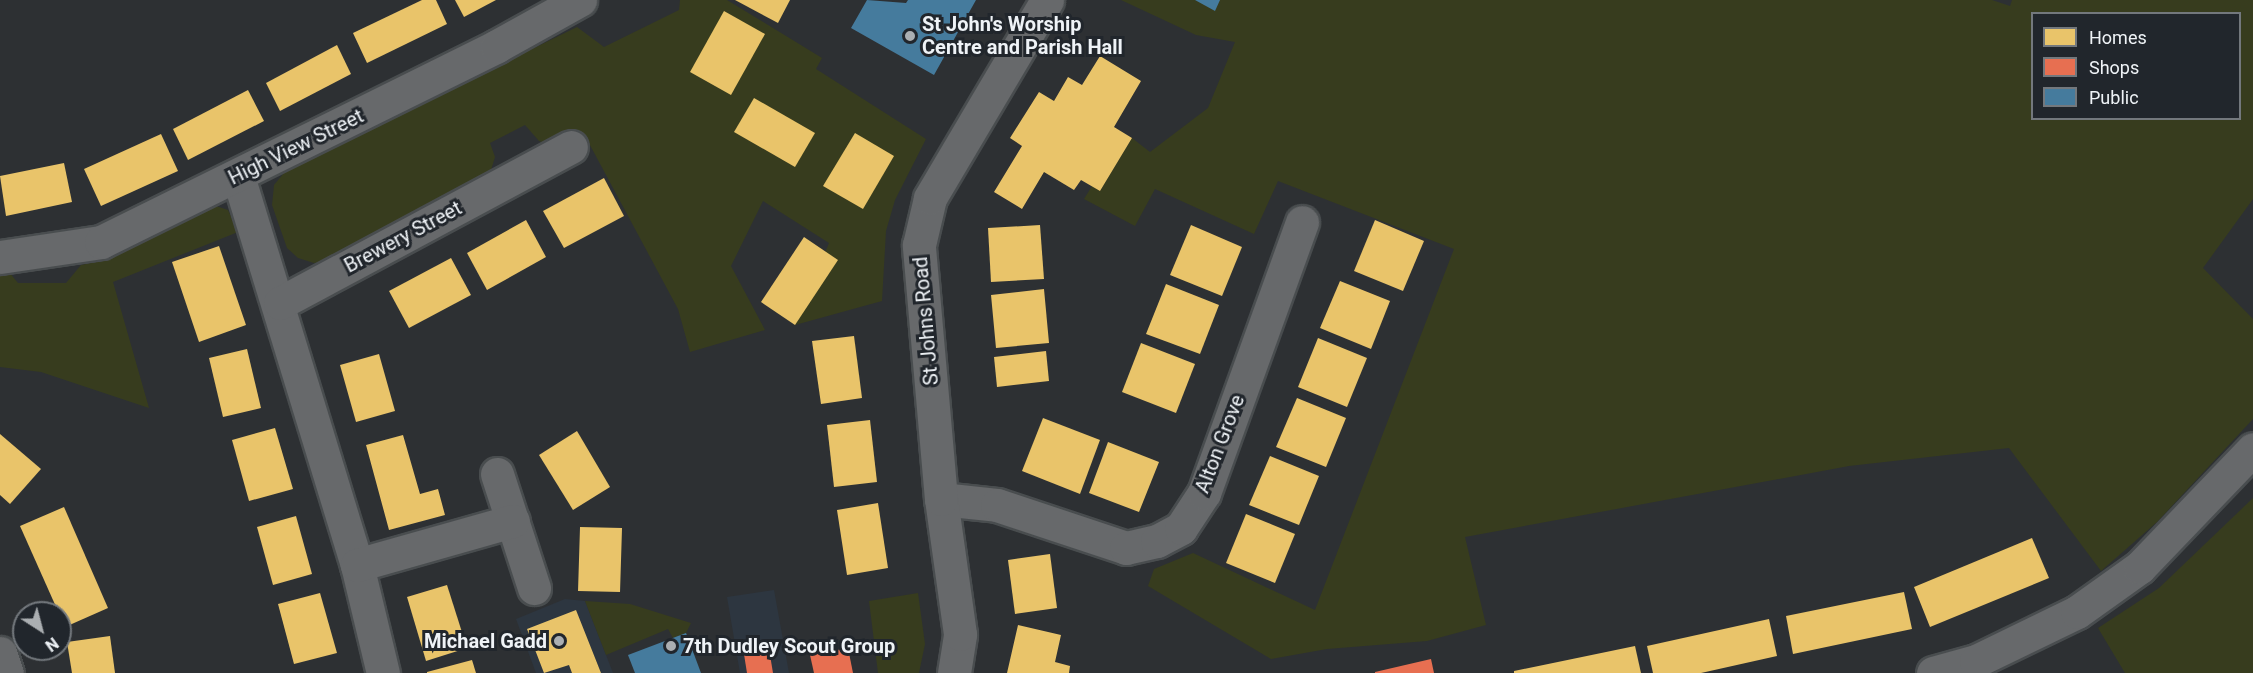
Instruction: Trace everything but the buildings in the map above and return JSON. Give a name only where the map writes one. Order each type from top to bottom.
[{"type":"street","name":"High View Street","points":[[0,257],[101,242],[498,46],[580,0]]},
{"type":"street","name":"St Johns Road","points":[[954,673],[960,634],[941,499],[919,245],[930,198],[1047,0]]},
{"type":"street","name":"Brewery Street","points":[[280,303],[520,159],[570,147]]},
{"type":"street","points":[[238,176],[280,303],[357,565],[383,673]]},
{"type":"street","name":"Alton Grove","points":[[941,499],[996,505],[1126,548],[1157,541],[1181,528],[1204,493],[1302,222]]},
{"type":"street","points":[[1933,673],[1976,661],[2077,612],[2140,567],[2253,449]]},
{"type":"street","points":[[497,474],[534,588]]},
{"type":"street","points":[[357,565],[513,521]]},
{"type":"street","points":[[0,653],[6,673]]},
{"type":"shaded area","points":[[774,590],[789,673],[740,673],[727,597]]},
{"type":"shaded area","points":[[565,599],[585,601],[613,673],[536,673],[516,619]]},
{"type":"green space","points":[[680,0],[727,0],[822,58],[816,69],[926,139],[895,200],[886,231],[882,301],[795,325],[829,243],[763,201],[731,266],[765,330],[690,352],[678,309],[584,134],[554,146],[539,141],[525,125],[490,143],[495,157],[491,170],[477,183],[326,261],[314,263],[298,258],[287,248],[272,205],[274,185],[288,168],[577,27],[604,47],[679,10]]},
{"type":"green space","points":[[1121,0],[1992,0],[2010,6],[2012,0],[2253,0],[2253,199],[2203,268],[2253,319],[2253,419],[2157,522],[2101,571],[2009,448],[1849,466],[1465,537],[1486,625],[1427,641],[1327,649],[1271,659],[1148,586],[1154,569],[1193,553],[1315,610],[1454,249],[1278,181],[1254,234],[1155,189],[1135,226],[1084,199],[1092,186],[1100,191],[1132,138],[1150,152],[1208,108],[1235,42],[1196,35]]},
{"type":"green space","points":[[213,205],[228,210],[238,232],[113,282],[149,408],[41,372],[0,367],[0,273],[9,272],[18,283],[66,283],[81,265],[107,260]]},
{"type":"green space","points":[[2253,498],[2253,673],[2125,673],[2098,628],[2159,588]]},
{"type":"green space","points":[[918,593],[925,644],[919,673],[878,673],[869,601]]},
{"type":"green space","points":[[585,601],[630,604],[691,623],[686,633],[673,638],[668,629],[606,655]]},
{"type":"place","name":"St John's Worship Centre and Parish Hall","points":[[910,36]]},
{"type":"place","name":"Michael Gadd","points":[[559,641]]},
{"type":"place","name":"7th Dudley Scout Group","points":[[671,646]]}]
